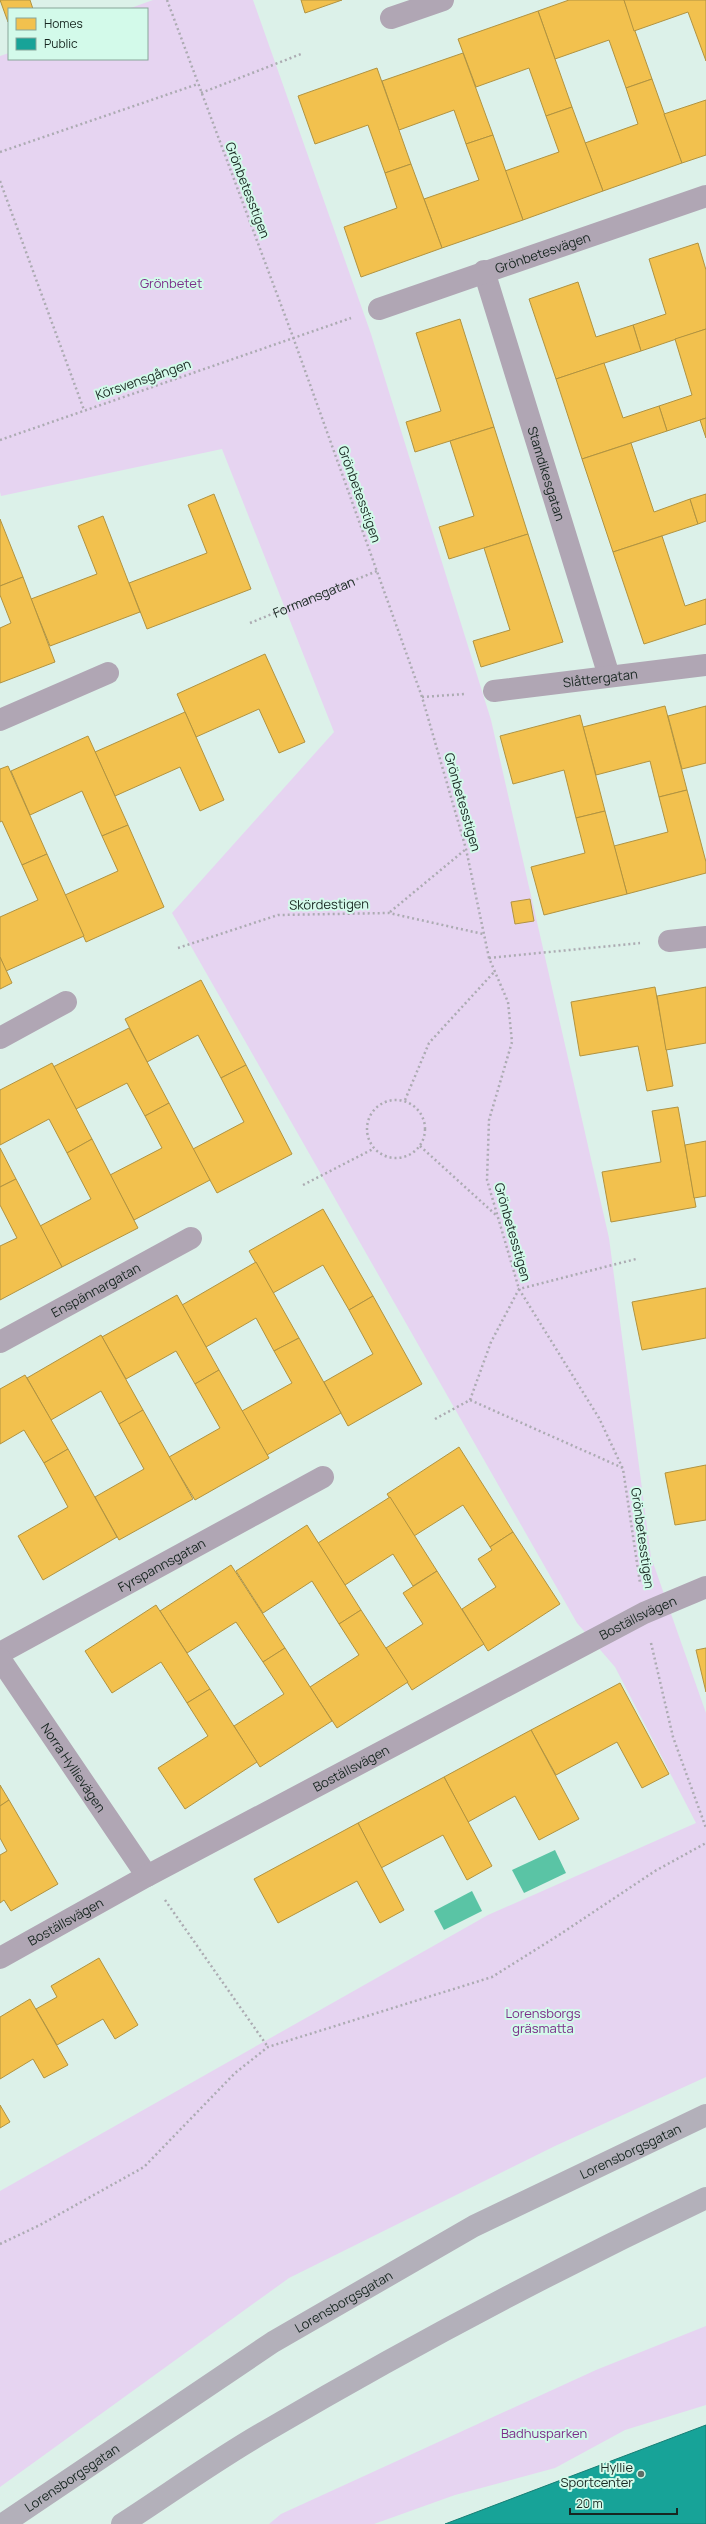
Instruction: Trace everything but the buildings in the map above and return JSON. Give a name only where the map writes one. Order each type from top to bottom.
[{"type":"main road","name":"Lorensborgsgatan","points":[[3,2524],[273,2342],[474,2226],[706,2115]]},
{"type":"main road","points":[[122,2524],[265,2432],[443,2332],[609,2244],[706,2198]]},
{"type":"street","points":[[391,18],[443,0]]},
{"type":"street","name":"Grönbetesvägen","points":[[378,309],[484,271],[706,196]]},
{"type":"street","name":"Stamdikesgatan","points":[[484,271],[609,676]]},
{"type":"street","name":"Slåttergatan","points":[[494,691],[706,665]]},
{"type":"street","points":[[0,720],[108,673]]},
{"type":"street","points":[[668,941],[706,936]]},
{"type":"street","points":[[0,1038],[66,1002]]},
{"type":"street","name":"Enspännargatan","points":[[0,1342],[190,1238]]},
{"type":"street","name":"Fyrspannsgatan","points":[[0,1653],[323,1477]]},
{"type":"street","name":"Boställsvägen","points":[[0,1958],[147,1876],[644,1613],[706,1587]]},
{"type":"street","name":"Norra Hyllievägen","points":[[0,1659],[147,1876]]},
{"type":"path","name":"Grönbetesstigen","points":[[167,0],[200,93],[293,337],[422,697],[466,849],[489,958],[508,1002],[512,1042],[490,1120],[487,1180],[519,1289],[599,1418],[623,1469],[644,1613],[673,1737],[706,1828]]},
{"type":"path","points":[[200,93],[301,54]]},
{"type":"path","points":[[0,152],[198,84]]},
{"type":"path","points":[[0,182],[84,410]]},
{"type":"path","name":"Körsvensgången","points":[[0,440],[293,337],[378,309]]},
{"type":"path","name":"Formansgatan","points":[[250,623],[378,571]]},
{"type":"path","points":[[422,697],[494,691]]},
{"type":"path","points":[[389,913],[466,849]]},
{"type":"path","name":"Skördestigen","points":[[178,948],[278,915],[389,913],[483,934]]},
{"type":"path","points":[[489,958],[668,941]]},
{"type":"path","points":[[405,1100],[429,1043],[495,971]]},
{"type":"path","points":[[405,1100],[426,1120],[426,1137],[420,1146],[414,1154],[393,1160],[373,1149],[366,1132],[370,1114],[384,1101],[405,1100]]},
{"type":"path","points":[[420,1146],[498,1216]]},
{"type":"path","points":[[303,1185],[373,1149]]},
{"type":"path","points":[[435,1419],[470,1400],[491,1342],[519,1289],[636,1259]]},
{"type":"path","points":[[470,1400],[623,1469]]},
{"type":"path","points":[[0,2244],[40,2225],[144,2167],[235,2073],[268,2047],[492,1977],[559,1936],[655,1871],[706,1843]]},
{"type":"path","points":[[147,1876],[268,2047]]},
{"type":"green space","name":"Grönbetet","points":[[153,0],[253,0],[371,334],[491,720],[609,1238],[651,1557],[706,1713],[706,2077],[555,2146],[289,2278],[0,2487],[0,2191],[488,1915],[696,1823],[615,1667],[577,1623],[172,913],[334,732],[222,449],[1,496],[0,56],[8,53],[8,60],[148,60],[148,8],[131,8]]},
{"type":"green space","name":"Badhusparken","points":[[706,2326],[706,2405],[625,2430],[555,2468],[455,2495],[374,2524],[269,2524],[281,2514],[596,2370]]},
{"type":"shaded area","points":[[555,1850],[566,1873],[524,1893],[512,1870]]},
{"type":"shaded area","points":[[472,1891],[482,1911],[444,1930],[434,1911]]},
{"type":"place","name":"Hyllie Sportcenter","points":[[641,2474]]},
{"type":"park label","name":"Lorensborgs gräsmatta","points":[[543,2020]]}]
